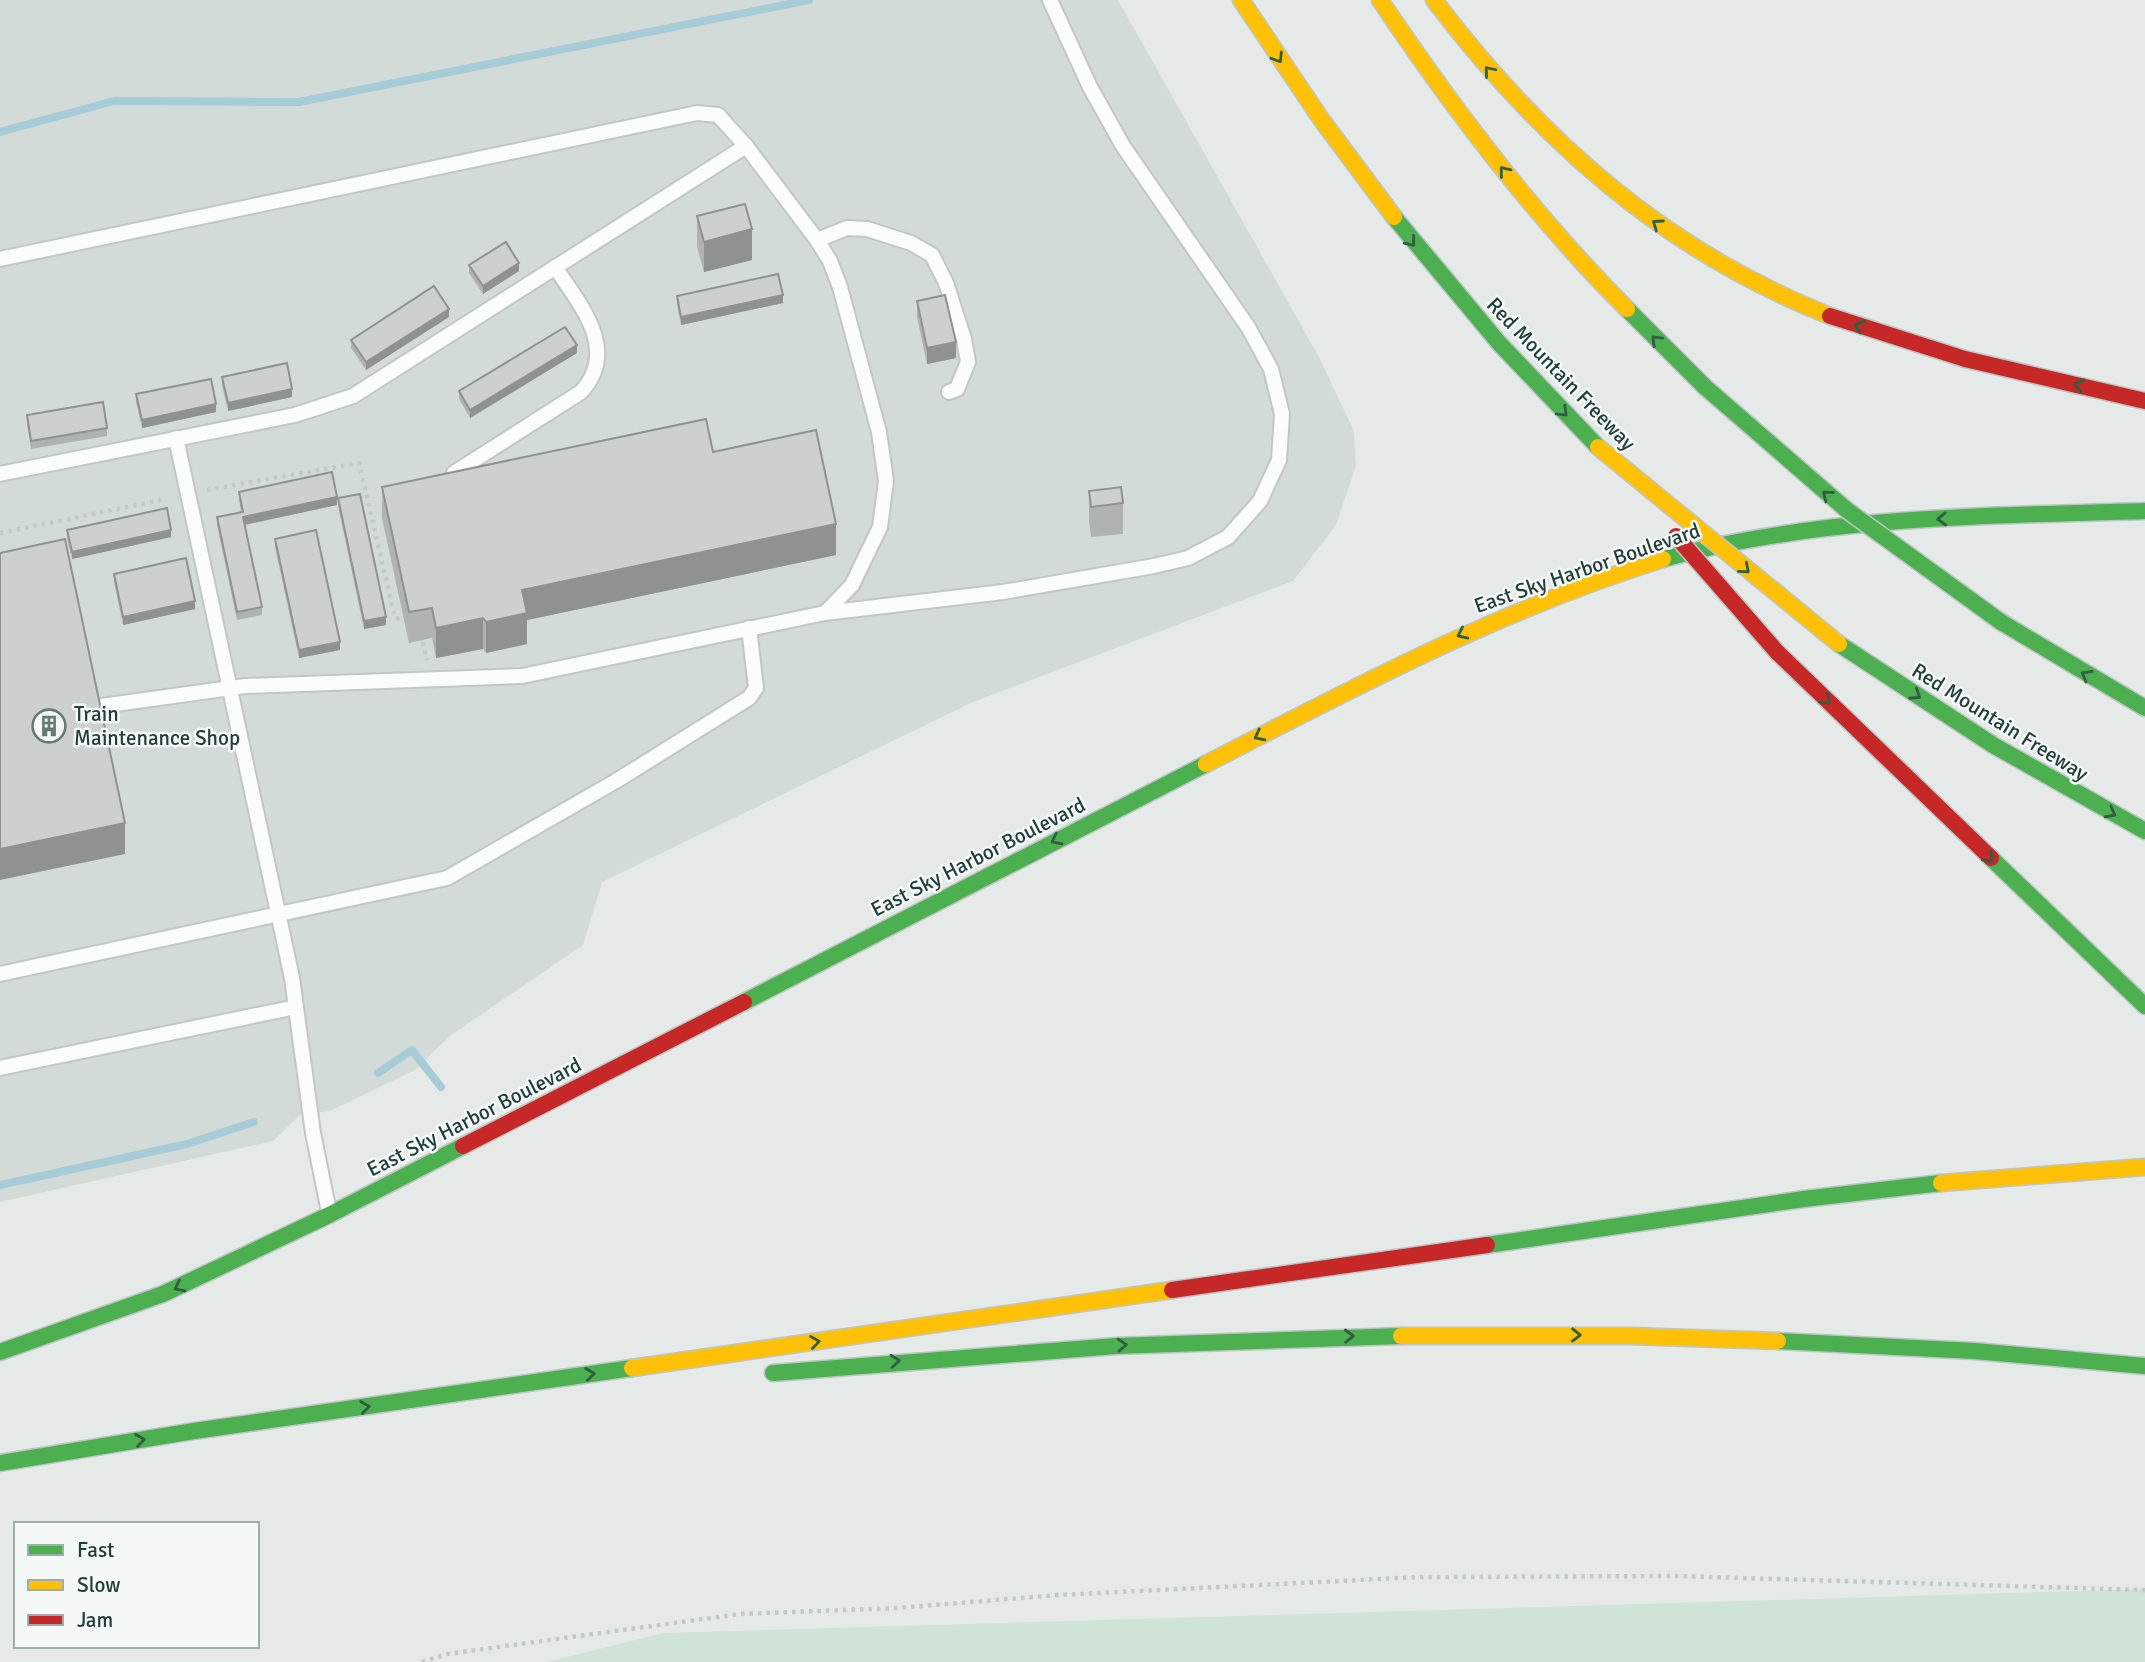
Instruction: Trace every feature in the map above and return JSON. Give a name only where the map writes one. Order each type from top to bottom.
[{"type":"highway","name":"Red Mountain Freeway","points":[[1241,0],[1339,146],[1396,223],[1497,341],[1598,447],[1839,644],[1993,745],[2145,831]]},
{"type":"highway","points":[[1380,0],[1425,67],[1507,175],[1597,279],[1705,387],[1769,446],[1869,528],[2001,622],[2145,708]]},
{"type":"highway","points":[[1434,0],[1500,84],[1564,149],[1634,207],[1714,260],[1775,292],[1868,330],[1945,353],[2145,401]]},
{"type":"highway","points":[[1598,447],[1777,652],[2145,1006]]},
{"type":"highway","points":[[2010,517],[2145,511]]},
{"type":"highway","points":[[2010,517],[2118,528]]},
{"type":"highway","name":"East Sky Harbor Boulevard","points":[[0,1352],[163,1294],[329,1215],[1370,679],[1498,618],[1678,555],[1769,534],[1903,520],[2010,517]]},
{"type":"highway","points":[[0,1465],[208,1429],[1804,1199],[1988,1178],[2145,1167]]},
{"type":"highway","points":[[179,1268],[306,1225]]},
{"type":"highway","points":[[755,1375],[1078,1347],[1422,1334],[1802,1341],[2041,1356],[2145,1366]]},
{"type":"highway","points":[[0,1465],[159,1453]]},
{"type":"lane","points":[[94,707],[231,687],[522,676],[825,613],[1003,592],[1188,558],[1228,537],[1244,521],[1270,483],[1279,460],[1283,439],[1279,393],[1260,346],[1123,146],[1090,87],[1050,0]]},
{"type":"lane","points":[[0,259],[697,113],[712,113],[724,119],[817,240],[841,287],[879,432],[886,481],[880,527],[852,585],[825,613]]},
{"type":"lane","points":[[0,474],[295,415],[353,396],[746,146]]},
{"type":"lane","points":[[817,240],[847,228],[867,229],[911,243],[932,256],[957,313],[968,362],[957,390],[948,392]]},
{"type":"lane","points":[[454,473],[581,392],[591,381],[598,358],[593,328],[555,267]]},
{"type":"lane","points":[[176,438],[279,916],[296,1007],[313,1133],[329,1215]]},
{"type":"lane","points":[[0,974],[447,878],[616,781],[753,695],[757,682],[749,628]]},
{"type":"lane","points":[[0,1068],[296,1007]]},
{"type":"path","points":[[205,491],[359,463],[395,618],[418,622],[428,664]]},
{"type":"path","points":[[0,533],[166,499]]},
{"type":"path","points":[[422,1662],[447,1654],[740,1614],[897,1608],[1058,1595],[1407,1577],[1675,1576],[2145,1590]]},
{"type":"shaded area","points":[[0,0],[1118,0],[1319,357],[1354,431],[1356,466],[1336,525],[1293,581],[973,702],[602,882],[583,945],[451,1035],[415,1070],[330,1111],[301,1114],[273,1141],[0,1202]]},
{"type":"green space","points":[[2145,1589],[2145,1662],[547,1662],[663,1633]]},
{"type":"building","points":[[745,204],[752,229],[704,242],[697,216]]},
{"type":"building","points":[[506,242],[519,263],[483,286],[469,265]]},
{"type":"building","points":[[778,274],[783,295],[681,317],[677,296]]},
{"type":"building","points":[[434,286],[449,309],[366,362],[351,340]]},
{"type":"building","points":[[945,295],[956,342],[927,348],[917,301]]},
{"type":"building","points":[[565,327],[577,345],[470,410],[459,391]]},
{"type":"building","points":[[287,363],[292,389],[228,403],[222,377]]},
{"type":"building","points":[[211,379],[216,404],[142,420],[136,394]]},
{"type":"building","points":[[103,402],[107,428],[31,441],[27,415]]},
{"type":"building","points":[[706,419],[713,452],[816,430],[836,524],[522,590],[527,613],[486,622],[483,618],[436,628],[432,608],[409,612],[382,487]]},
{"type":"building","points":[[332,472],[337,497],[243,517],[262,607],[237,612],[217,517],[243,512],[239,492]]},
{"type":"building","points":[[1121,487],[1123,503],[1091,507],[1089,491]]},
{"type":"building","points":[[360,494],[386,617],[364,621],[338,498]]},
{"type":"building","points":[[167,508],[171,530],[72,552],[67,530]]},
{"type":"building","points":[[316,530],[340,642],[299,650],[275,539]]},
{"type":"building","name":"Train Maintenance Shop","points":[[65,539],[125,823],[0,849],[0,553]]},
{"type":"building","points":[[186,558],[195,601],[123,617],[114,574]]},
{"type":"waterway","points":[[0,132],[114,101],[299,102],[809,0]]},
{"type":"waterway","points":[[378,1073],[412,1050],[441,1087]]},
{"type":"waterway","points":[[0,1185],[187,1144],[254,1122]]},
{"type":"traffic: fast","points":[[1394,217],[1499,343],[1598,447]]},
{"type":"traffic: fast","points":[[1627,309],[1705,387]]},
{"type":"traffic: fast","points":[[1705,387],[1848,511],[2001,622]]},
{"type":"traffic: fast","points":[[1663,559],[1722,545],[1842,526],[1963,517],[2145,511]]},
{"type":"traffic: fast","points":[[2001,622],[2145,708]]},
{"type":"traffic: fast","points":[[1839,644],[1993,745],[2145,831]]},
{"type":"traffic: fast","points":[[744,1002],[1206,764]]},
{"type":"traffic: fast","points":[[1991,858],[2145,1006]]},
{"type":"traffic: fast","points":[[0,1352],[163,1294],[329,1215],[463,1146]]},
{"type":"traffic: fast","points":[[1487,1245],[1804,1199],[1941,1183]]},
{"type":"traffic: fast","points":[[773,1373],[1116,1346],[1401,1336]]},
{"type":"traffic: fast","points":[[1778,1341],[1974,1351],[2145,1366]]},
{"type":"traffic: fast","points":[[0,1463],[194,1431],[632,1368]]},
{"type":"traffic: slow","points":[[1241,0],[1321,119],[1394,217]]},
{"type":"traffic: slow","points":[[1380,0],[1436,81],[1527,199],[1627,309]]},
{"type":"traffic: slow","points":[[1434,0],[1518,100],[1563,145],[1610,186],[1713,259],[1830,316]]},
{"type":"traffic: slow","points":[[1598,447],[1839,644]]},
{"type":"traffic: slow","points":[[1206,764],[1430,651],[1545,601],[1663,559]]},
{"type":"traffic: slow","points":[[1941,1183],[2145,1167]]},
{"type":"traffic: slow","points":[[632,1368],[1172,1290]]},
{"type":"traffic: slow","points":[[1401,1336],[1631,1336],[1778,1341]]},
{"type":"traffic: jam","points":[[1830,316],[1965,359],[2145,401]]},
{"type":"traffic: jam","points":[[1676,536],[1777,652]]},
{"type":"traffic: jam","points":[[1777,652],[1991,858]]},
{"type":"traffic: jam","points":[[463,1146],[744,1002]]},
{"type":"traffic: jam","points":[[1172,1290],[1487,1245]]},
{"type":"place","name":"Train Maintenance Shop","points":[[49,726]]}]
